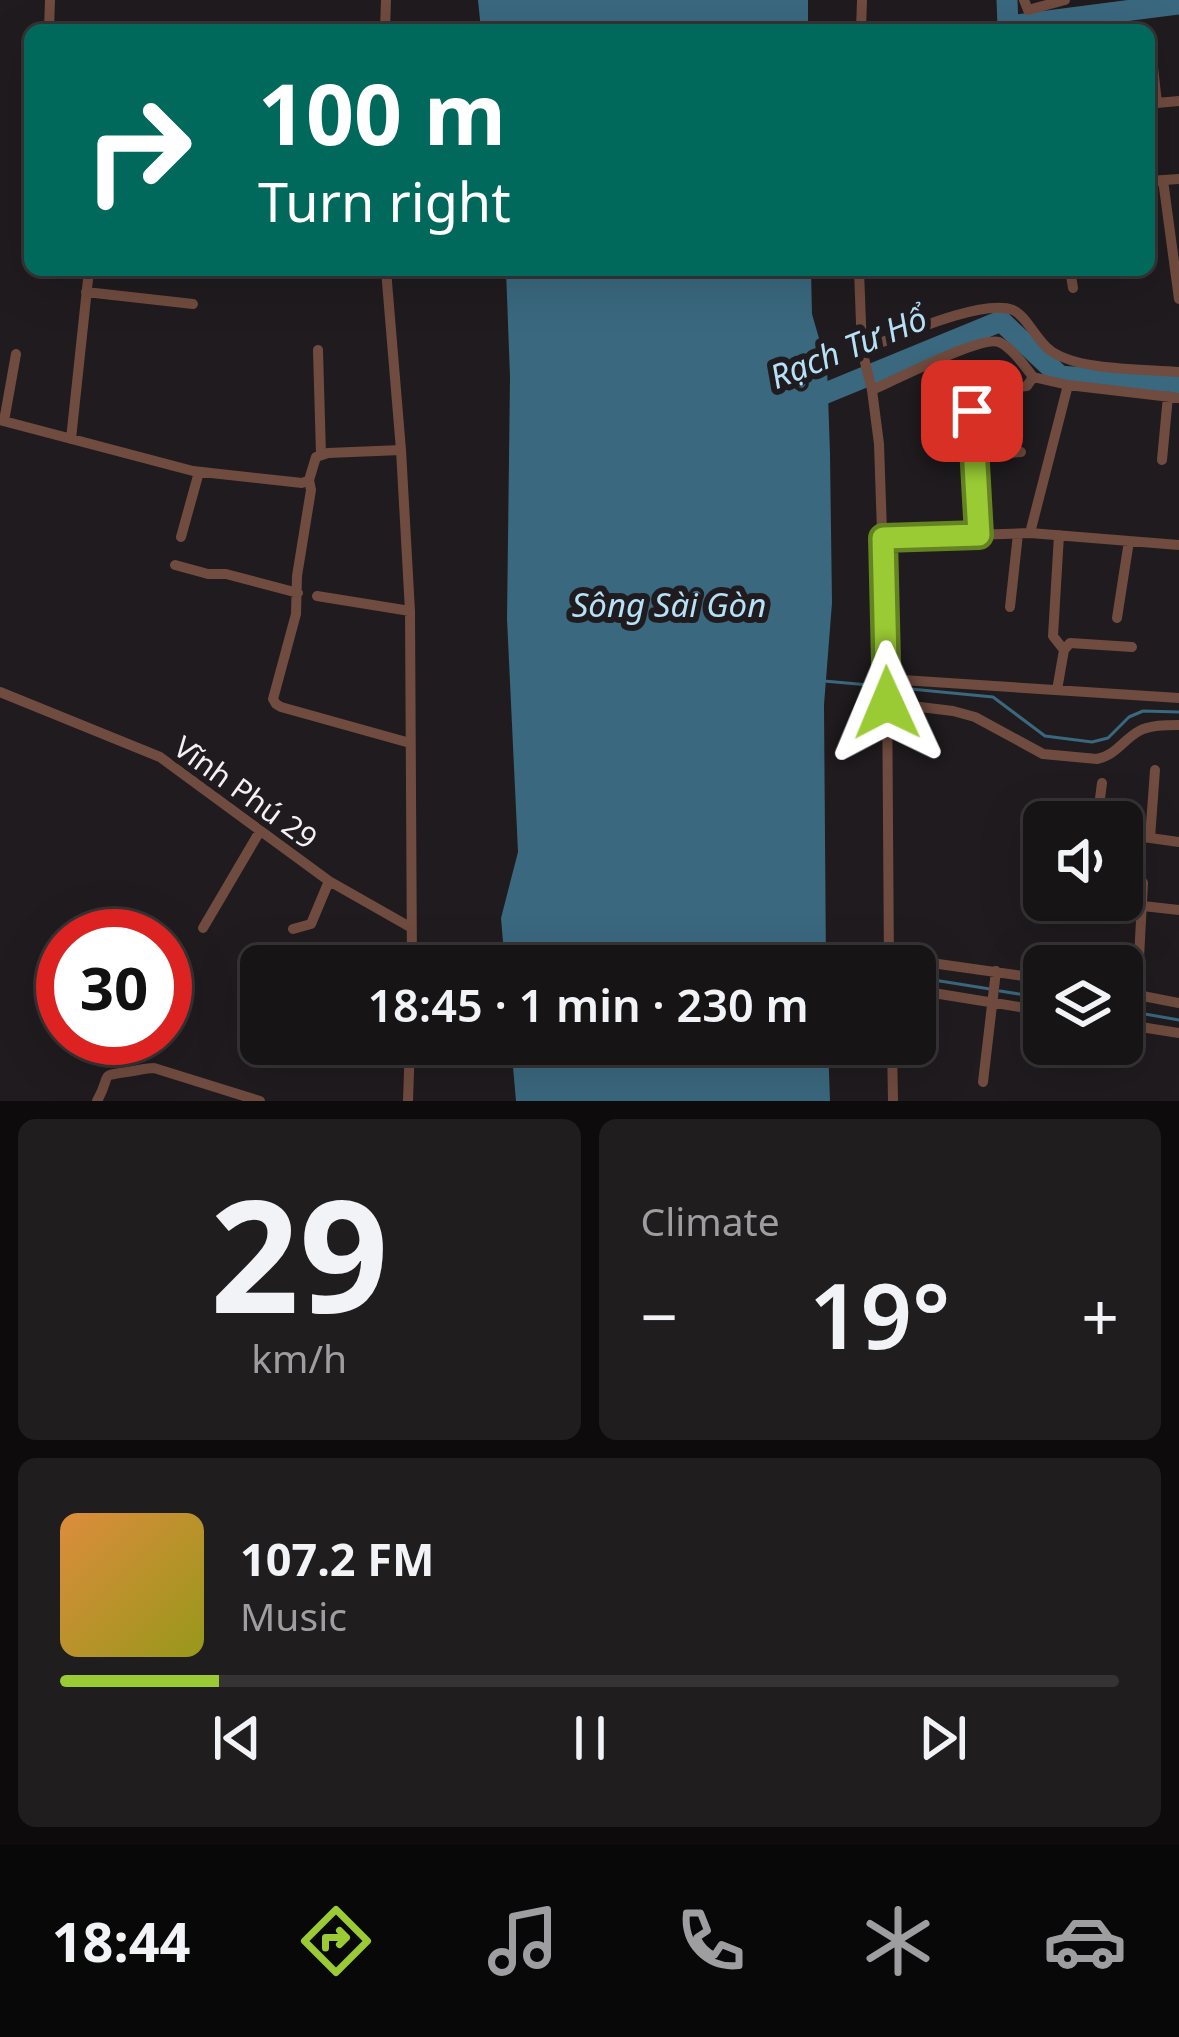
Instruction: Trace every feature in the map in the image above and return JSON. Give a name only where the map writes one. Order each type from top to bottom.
[{"type":"street","points":[[1024,0],[1028,10],[1065,0]]},
{"type":"street","points":[[1155,79],[1157,103],[1179,101]]},
{"type":"street","points":[[1155,181],[1179,179]]},
{"type":"street","points":[[1163,180],[1179,299]]},
{"type":"street","points":[[71,440],[88,276]]},
{"type":"street","points":[[386,276],[410,611],[411,945]]},
{"type":"street","points":[[859,276],[863,354],[879,445],[889,945]]},
{"type":"street","points":[[1071,276],[1073,288]]},
{"type":"street","points":[[86,292],[193,304]]},
{"type":"street","points":[[863,354],[974,310],[1000,309],[1021,315],[1050,351],[1066,358],[1179,372]]},
{"type":"street","points":[[871,386],[949,354],[990,341],[1002,344],[1033,376],[1068,385],[1173,397],[1162,460]]},
{"type":"street","points":[[318,350],[321,455]]},
{"type":"street","points":[[16,354],[2,420],[199,472],[309,480]]},
{"type":"street","points":[[979,535],[970,397],[980,391],[1027,386],[1033,376]]},
{"type":"street","points":[[1010,607],[1024,534],[1068,385]]},
{"type":"street","points":[[401,450],[321,455],[311,466],[291,636],[273,699],[276,704],[410,743]]},
{"type":"street","points":[[974,456],[1022,452]]},
{"type":"street","points":[[182,537],[199,472]]},
{"type":"street","points":[[883,538],[1024,534],[1179,544]]},
{"type":"street","points":[[1059,536],[1053,637],[1064,650]]},
{"type":"street","points":[[1117,618],[1129,541]]},
{"type":"street","points":[[175,565],[298,593]]},
{"type":"street","points":[[317,596],[410,611]]},
{"type":"street","points":[[1058,690],[1064,650],[1070,643],[1132,647]]},
{"type":"street","points":[[887,679],[1179,698]]},
{"type":"street","name":"Vĩnh Phú 29","points":[[0,692],[160,757],[329,880],[410,922]]},
{"type":"street","points":[[887,699],[975,717],[1043,754],[1097,759],[1115,752],[1141,729],[1179,725]]},
{"type":"street","points":[[1150,838],[1154,770]]},
{"type":"street","points":[[1100,801],[1102,783]]},
{"type":"street","points":[[203,928],[260,831]]},
{"type":"street","points":[[1143,837],[1179,842]]},
{"type":"street","points":[[293,929],[311,924],[329,880]]},
{"type":"street","points":[[1143,906],[1179,910]]},
{"type":"street","points":[[936,969],[1023,978]]},
{"type":"street","points":[[983,1082],[995,976]]},
{"type":"street","points":[[936,993],[1023,1007]]},
{"type":"street","points":[[1143,996],[1179,1004]]},
{"type":"street","points":[[1143,1027],[1179,1033]]},
{"type":"street","points":[[408,1101],[409,1065]]},
{"type":"street","points":[[892,1065],[893,1101]]},
{"type":"street","points":[[97,1101],[110,1074],[141,1067],[258,1100]]},
{"type":"water","points":[[478,0],[808,0],[808,24],[480,24]]},
{"type":"water","name":"Sông Sài Gòn","points":[[506,276],[811,276],[812,314],[827,366],[830,453],[832,603],[824,705],[826,945],[503,945],[501,918],[518,852],[507,619]]},
{"type":"water","points":[[513,1065],[829,1065],[830,1101],[516,1101]]},
{"type":"waterway","points":[[1007,0],[1008,24]]},
{"type":"waterway","points":[[1024,24],[1179,4]]},
{"type":"waterway","name":"Rạch Tư Hổ","points":[[804,402],[1001,321],[1060,376],[1179,386]]},
{"type":"waterway","points":[[824,681],[880,686]]},
{"type":"waterway","points":[[890,687],[993,697],[1045,736],[1092,742],[1108,738],[1129,717],[1143,711],[1179,712]]},
{"type":"waterway","points":[[936,980],[990,989]]},
{"type":"waterway","points":[[1000,991],[1023,995]]},
{"type":"waterway","points":[[1143,1014],[1179,1020]]},
{"type":"route","points":[[887,703],[883,538],[979,535],[972,411]]}]
